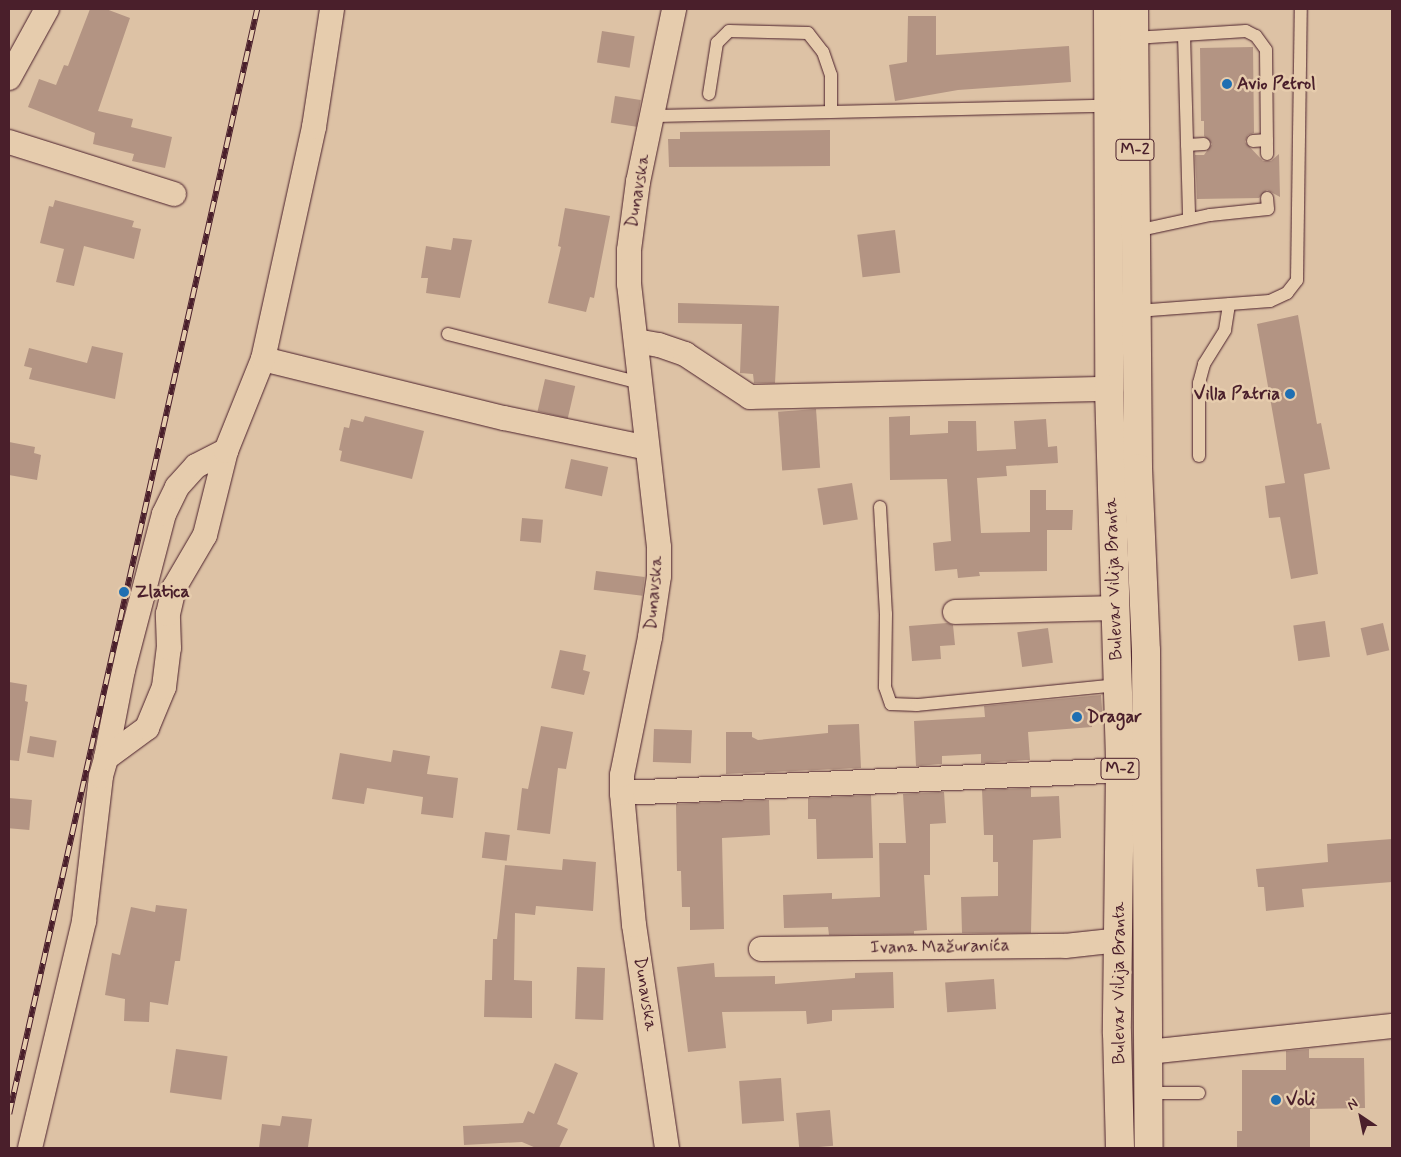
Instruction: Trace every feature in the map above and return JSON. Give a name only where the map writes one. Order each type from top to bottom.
[{"type":"main road","name":"Bulevar Vilija Branta","points":[[1108,9],[1109,389],[1120,770],[1120,1148]]},
{"type":"main road","name":"Bulevar Vilija Branta","points":[[1134,9],[1138,468],[1146,651],[1149,1148]]},
{"type":"street","points":[[10,74],[47,9]]},
{"type":"street","points":[[106,758],[148,728],[164,687],[169,648],[168,614],[174,588],[205,535],[226,451],[263,359],[314,127],[332,9]]},
{"type":"street","name":"Dunavska","points":[[667,1148],[634,925],[622,793],[659,576],[659,547],[646,448],[629,250],[638,182],[674,9]]},
{"type":"street","points":[[9,142],[174,194]]},
{"type":"street","points":[[636,341],[660,345],[685,354],[750,397],[1109,389]]},
{"type":"street","points":[[263,359],[504,418],[646,448]]},
{"type":"street","points":[[30,1148],[84,921],[101,776],[123,670],[141,612],[164,514],[177,487],[196,466],[226,451]]},
{"type":"street","points":[[955,612],[1115,608]]},
{"type":"street","points":[[622,793],[1120,770]]},
{"type":"street","name":"Ivana Mažuranića","points":[[761,949],[1065,946],[1119,940]]},
{"type":"street","points":[[1148,1052],[1392,1026]]},
{"type":"lane","points":[[1137,311],[1279,298],[1292,287],[1299,272],[1301,9]]},
{"type":"lane","points":[[709,94],[717,43],[729,31],[808,34],[823,52],[831,75],[831,111]]},
{"type":"lane","points":[[1134,38],[1246,31],[1262,42],[1266,50],[1267,154]]},
{"type":"lane","points":[[1184,35],[1189,219]]},
{"type":"lane","points":[[652,116],[1108,106]]},
{"type":"lane","points":[[1253,141],[1267,140]]},
{"type":"lane","points":[[1187,145],[1204,144]]},
{"type":"lane","points":[[1136,231],[1189,219],[1268,209],[1267,198]]},
{"type":"lane","points":[[1199,456],[1201,374],[1225,330],[1229,304]]},
{"type":"lane","points":[[448,334],[640,382]]},
{"type":"lane","points":[[880,507],[886,614],[885,687],[891,704],[909,706],[1117,685]]},
{"type":"lane","points":[[1149,1093],[1199,1092]]},
{"type":"building","points":[[90,9],[106,9],[130,18],[98,111],[133,119],[131,127],[172,137],[165,168],[132,161],[134,154],[93,144],[95,133],[28,107],[39,79],[56,85],[64,65],[68,66]]},
{"type":"building","points":[[908,16],[936,16],[936,55],[1069,46],[1071,82],[958,90],[895,101],[889,65],[907,62]]},
{"type":"building","points":[[602,31],[635,36],[630,68],[597,63]]},
{"type":"building","points":[[1253,47],[1254,133],[1248,135],[1245,142],[1263,161],[1271,161],[1279,154],[1280,197],[1267,190],[1259,198],[1197,199],[1195,155],[1204,155],[1212,144],[1204,136],[1204,121],[1201,121],[1200,48]]},
{"type":"building","points":[[615,96],[641,100],[636,127],[611,123]]},
{"type":"building","points":[[830,130],[830,166],[669,167],[668,139],[680,139],[680,132]]},
{"type":"building","points":[[55,200],[134,221],[132,227],[141,229],[134,259],[84,246],[74,286],[56,282],[64,249],[40,243],[49,206],[53,207]]},
{"type":"building","points":[[565,208],[610,216],[594,298],[590,297],[586,312],[548,303],[561,247],[558,246]]},
{"type":"building","points":[[895,230],[900,273],[863,277],[857,235]]},
{"type":"building","points":[[453,238],[472,240],[460,298],[426,293],[428,278],[421,278],[426,246],[451,250]]},
{"type":"building","points":[[678,303],[779,306],[775,383],[754,383],[753,374],[740,373],[742,324],[678,323]]},
{"type":"building","points":[[1298,315],[1317,424],[1321,423],[1330,469],[1304,474],[1318,574],[1291,579],[1280,517],[1269,518],[1265,486],[1285,483],[1257,324]]},
{"type":"building","points":[[92,346],[123,353],[115,399],[29,379],[32,368],[24,366],[29,348],[87,363]]},
{"type":"building","points":[[545,379],[575,386],[568,418],[538,411]]},
{"type":"building","points":[[816,409],[820,468],[782,471],[778,412]]},
{"type":"building","points":[[365,416],[424,431],[412,479],[340,461],[342,451],[339,450],[344,427],[349,428],[351,419],[363,422]]},
{"type":"building","points":[[910,416],[910,435],[948,433],[948,421],[976,421],[977,451],[1016,449],[1014,421],[1046,419],[1048,447],[1057,446],[1058,463],[1006,466],[1007,476],[977,478],[981,533],[1030,532],[1030,490],[1046,490],[1046,510],[1073,510],[1072,530],[1047,530],[1047,571],[979,572],[980,576],[958,578],[957,569],[935,571],[933,543],[951,541],[947,479],[890,480],[889,417]]},
{"type":"building","points":[[9,442],[35,447],[34,453],[41,455],[37,480],[9,475]]},
{"type":"building","points":[[571,459],[608,467],[602,496],[565,488]]},
{"type":"building","points":[[852,483],[858,520],[823,525],[817,488]]},
{"type":"building","points":[[522,518],[543,520],[541,543],[520,541]]},
{"type":"building","points":[[596,571],[645,577],[642,596],[594,590]]},
{"type":"building","points":[[1325,621],[1330,657],[1298,661],[1293,625]]},
{"type":"building","points":[[947,623],[953,625],[955,645],[940,646],[941,659],[912,661],[909,626]]},
{"type":"building","points":[[1383,623],[1389,650],[1367,655],[1361,628]]},
{"type":"building","points":[[1048,628],[1053,663],[1022,667],[1017,632]]},
{"type":"building","points":[[560,650],[586,655],[583,670],[590,672],[584,695],[551,688]]},
{"type":"building","points":[[9,682],[27,685],[25,701],[28,702],[19,761],[9,760]]},
{"type":"building","points":[[1101,695],[1103,722],[1092,722],[1092,727],[1028,732],[1030,760],[981,763],[981,754],[942,756],[942,764],[916,766],[914,721],[985,717],[984,706]]},
{"type":"building","points":[[859,724],[861,768],[726,774],[726,732],[752,732],[752,737],[758,740],[828,733],[828,725]]},
{"type":"building","points":[[541,726],[573,732],[566,769],[558,768],[550,834],[517,830],[522,788],[528,789]]},
{"type":"building","points":[[654,729],[692,730],[691,763],[653,762]]},
{"type":"building","points":[[30,736],[57,741],[54,757],[27,753]]},
{"type":"building","points":[[393,750],[430,756],[427,774],[458,778],[453,818],[421,814],[423,797],[367,788],[364,804],[332,799],[340,753],[391,762]]},
{"type":"building","points":[[1031,788],[1031,797],[1059,796],[1061,838],[1033,840],[1031,933],[962,933],[961,897],[998,896],[998,862],[993,862],[993,835],[984,835],[982,790]]},
{"type":"building","points":[[944,792],[946,823],[930,824],[930,875],[924,875],[927,930],[914,931],[914,934],[829,935],[828,927],[784,928],[783,895],[832,893],[832,899],[880,897],[879,843],[906,843],[903,794]]},
{"type":"building","points":[[871,795],[873,858],[817,859],[816,819],[808,819],[808,798]]},
{"type":"building","points":[[9,798],[32,800],[29,830],[9,828]]},
{"type":"building","points":[[769,800],[770,835],[722,838],[724,929],[690,930],[690,907],[682,907],[681,871],[677,871],[676,804]]},
{"type":"building","points":[[485,832],[510,835],[507,861],[482,858]]},
{"type":"building","points":[[1392,839],[1392,882],[1302,889],[1304,907],[1266,911],[1264,887],[1258,887],[1256,869],[1328,862],[1327,844]]},
{"type":"building","points":[[563,859],[596,862],[593,911],[536,906],[535,915],[515,913],[514,980],[532,981],[532,1018],[484,1017],[485,980],[492,980],[493,939],[497,939],[505,865],[562,870]]},
{"type":"building","points":[[156,905],[187,909],[180,961],[175,961],[168,1005],[150,1002],[149,1022],[124,1021],[125,999],[105,995],[112,953],[120,955],[131,907],[155,912]]},
{"type":"building","points":[[714,963],[715,977],[775,976],[775,984],[855,978],[855,973],[893,972],[894,1008],[832,1010],[832,1021],[807,1024],[806,1011],[722,1012],[726,1048],[688,1052],[677,967]]},
{"type":"building","points":[[577,967],[605,968],[603,1020],[575,1019]]},
{"type":"building","points":[[994,979],[996,1009],[947,1012],[945,982]]},
{"type":"building","points":[[176,1049],[227,1056],[221,1100],[170,1093]]},
{"type":"building","name":"Voli","points":[[1309,1049],[1309,1058],[1364,1058],[1365,1108],[1310,1109],[1310,1148],[1237,1148],[1237,1131],[1242,1131],[1242,1070],[1286,1070],[1286,1051]]},
{"type":"building","points":[[555,1063],[578,1073],[557,1124],[568,1129],[559,1148],[536,1148],[522,1142],[464,1145],[463,1126],[523,1123],[528,1111],[534,1114]]},
{"type":"building","points":[[781,1078],[784,1121],[742,1124],[739,1081]]},
{"type":"building","points":[[830,1110],[833,1146],[799,1148],[796,1113]]},
{"type":"building","points":[[282,1116],[312,1119],[308,1147],[259,1148],[262,1124],[280,1126]]},
{"type":"railway","points":[[9,1114],[257,9]]},
{"type":"place","name":"Avio Petrol","points":[[1227,84]]},
{"type":"place","name":"Villa Patria","points":[[1290,394]]},
{"type":"place","name":"Zlatica","points":[[124,592]]},
{"type":"place","name":"Dragar","points":[[1077,717]]},
{"type":"place","name":"Voli","points":[[1276,1100]]}]
